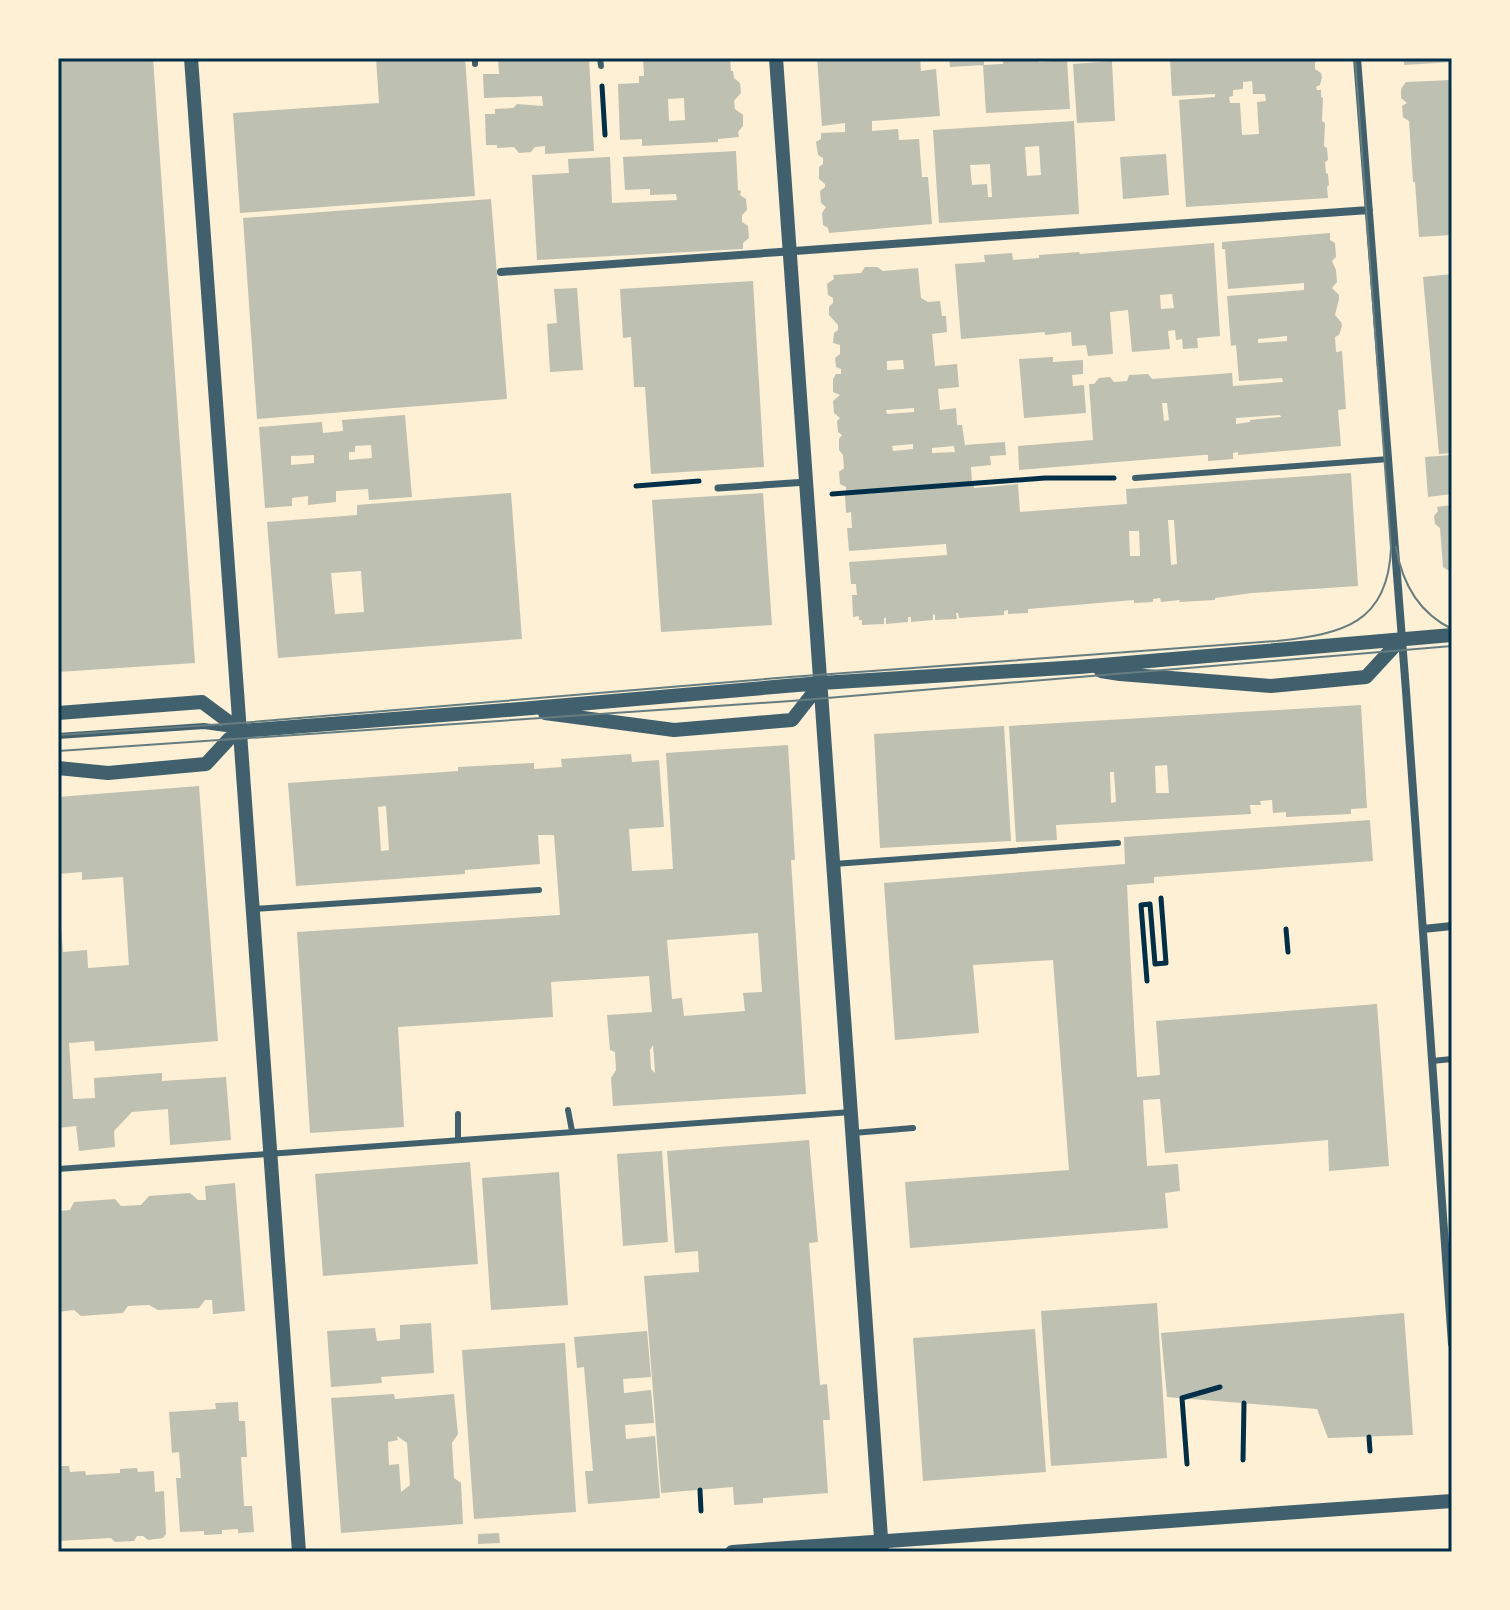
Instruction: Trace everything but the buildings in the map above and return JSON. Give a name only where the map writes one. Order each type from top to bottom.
[{"type":"street","points":[[191,58],[299,1552]]},
{"type":"street","points":[[776,58],[882,1546]]},
{"type":"street","points":[[1357,58],[1452,1344]]},
{"type":"street","points":[[501,272],[1369,210]]},
{"type":"street","points":[[718,488],[807,489]]},
{"type":"street","points":[[58,768],[108,773],[206,764],[229,739],[241,731],[821,683],[1079,667],[1452,635]]},
{"type":"street","points":[[1079,667],[1120,674],[1271,686],[1366,677],[1402,638]]},
{"type":"street","points":[[520,709],[674,730],[792,720],[821,683]]},
{"type":"street","points":[[58,713],[202,702],[241,731]]},
{"type":"street","points":[[1423,929],[1452,926]]},
{"type":"street","points":[[732,1552],[882,1546],[1452,1501]]},
{"type":"lane","points":[[1135,478],[1389,459]]},
{"type":"lane","points":[[58,736],[204,726],[241,731]]},
{"type":"lane","points":[[834,864],[1118,843]]},
{"type":"lane","points":[[253,909],[539,890]]},
{"type":"lane","points":[[1432,1061],[1452,1059]]},
{"type":"lane","points":[[568,1110],[572,1131]]},
{"type":"lane","points":[[58,1169],[851,1112]]},
{"type":"lane","points":[[458,1114],[458,1140]]},
{"type":"lane","points":[[853,1133],[913,1128]]},
{"type":"path","points":[[600,62],[605,135]]},
{"type":"path","points":[[807,489],[1045,478],[1135,478]]},
{"type":"path","points":[[636,486],[709,480],[710,488],[718,488]]},
{"type":"path","points":[[1147,981],[1141,905],[1150,904],[1155,964],[1166,963],[1161,898]]},
{"type":"path","points":[[1286,929],[1288,952]]},
{"type":"path","points":[[1187,1464],[1182,1398],[1220,1387]]},
{"type":"path","points":[[1243,1460],[1244,1403]]},
{"type":"path","points":[[1369,1437],[1370,1451]]},
{"type":"path","points":[[700,1490],[701,1511]]},
{"type":"tram line","points":[[58,735],[1277,641],[1341,629],[1371,609],[1381,594],[1388,574],[1391,548],[1355,58]]},
{"type":"tram line","points":[[1396,547],[1414,596],[1430,614],[1452,629]]},
{"type":"tram line","points":[[58,751],[791,701],[1452,646]]}]
